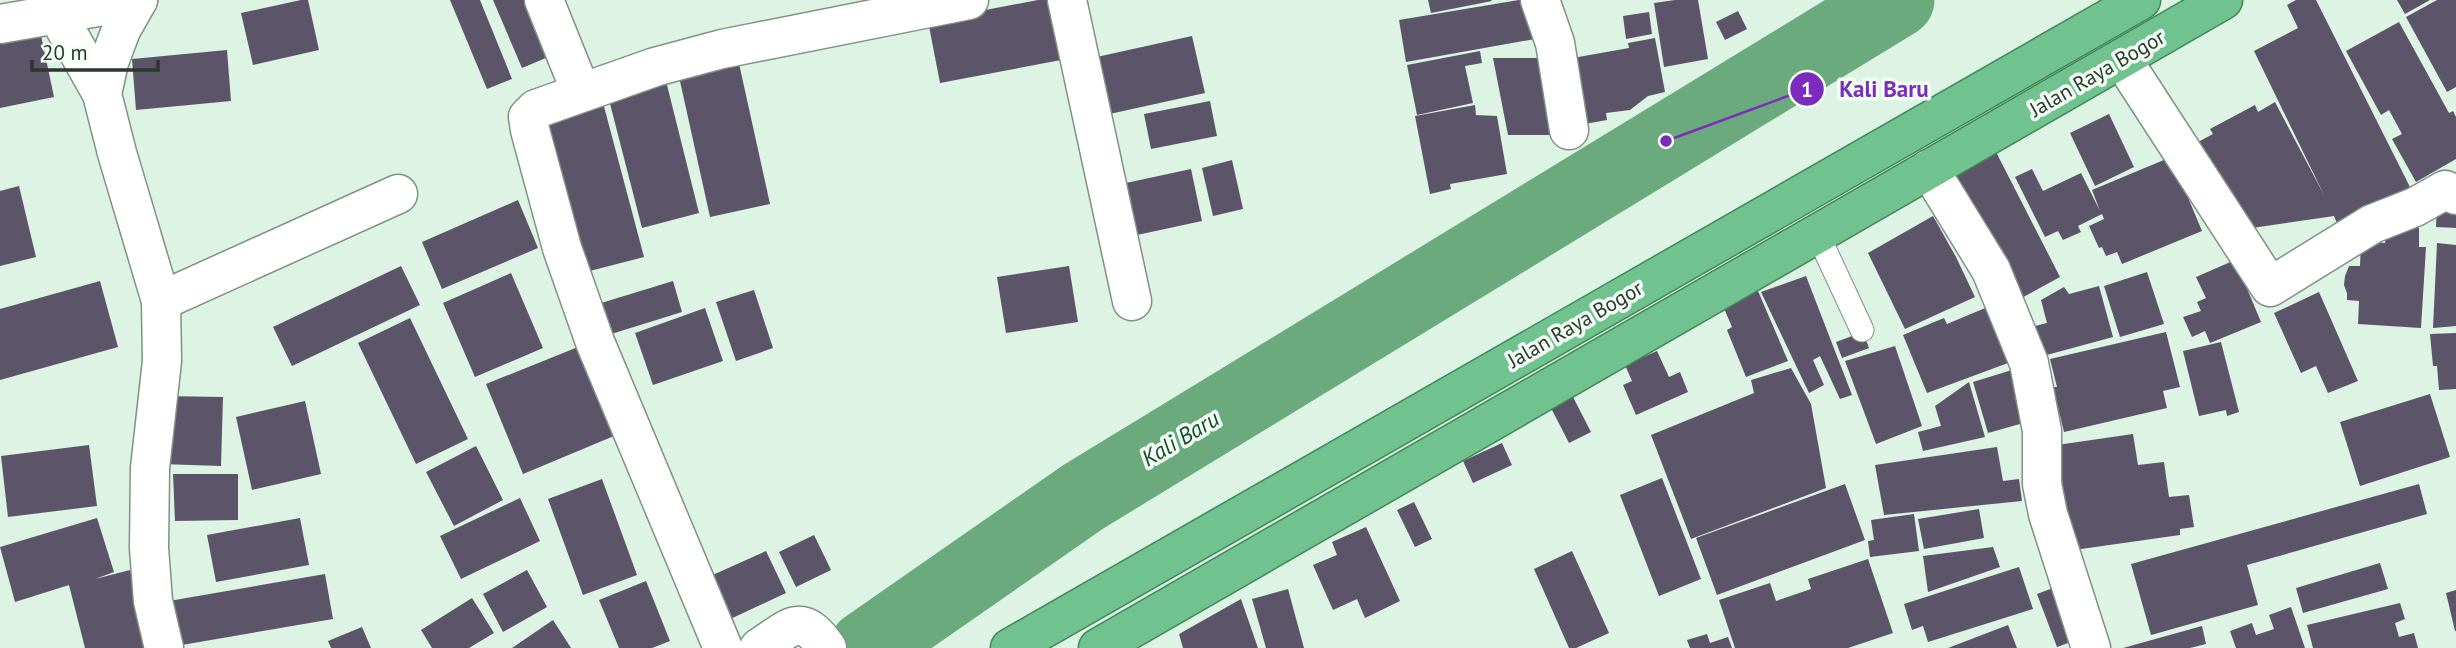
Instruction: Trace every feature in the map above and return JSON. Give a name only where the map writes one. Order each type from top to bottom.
[{"type":"highway","name":"Jalan Raya Bogor","points":[[1010,648],[2141,0]]},
{"type":"highway","name":"Jalan Raya Bogor","points":[[1098,648],[2223,0]]},
{"type":"street","points":[[0,24],[138,0]]},
{"type":"street","points":[[102,94],[109,62],[121,30],[138,0]]},
{"type":"street","points":[[544,0],[581,92]]},
{"type":"street","points":[[723,648],[595,342],[562,248],[528,117],[536,109],[655,66],[722,49],[969,0]]},
{"type":"street","points":[[1068,0],[1132,301]]},
{"type":"street","points":[[1540,0],[1555,43],[1569,130]]},
{"type":"street","points":[[57,14],[102,94],[161,301],[162,361],[150,468],[149,548],[153,601],[164,648]]},
{"type":"street","points":[[2122,59],[2270,287],[2372,224],[2415,207],[2445,190],[2456,195]]},
{"type":"street","points":[[1929,169],[1991,270],[2029,363],[2042,431],[2042,484],[2048,514],[2091,648]]},
{"type":"street","points":[[161,301],[398,194]]},
{"type":"street","points":[[759,648],[800,624],[812,628],[827,647]]},
{"type":"lane","points":[[1816,233],[1862,330]]},
{"type":"building","points":[[308,0],[319,50],[253,65],[241,13]]},
{"type":"building","points":[[450,0],[480,0],[512,79],[487,89]]},
{"type":"building","points":[[493,0],[530,0],[553,55],[522,68]]},
{"type":"building","points":[[1049,0],[1061,60],[940,83],[928,21]]},
{"type":"building","points":[[1428,0],[1491,0],[1492,1],[1431,13]]},
{"type":"building","points":[[1528,0],[1535,39],[1406,62],[1399,20]]},
{"type":"building","points":[[1698,0],[1708,59],[1664,67],[1654,3]]},
{"type":"building","points":[[2296,0],[2316,0],[2414,195],[2340,230],[2334,216],[2245,229],[2196,143],[2213,134],[2210,129],[2255,105],[2258,112],[2275,102],[2324,195],[2254,51],[2298,28],[2287,5]]},
{"type":"building","points":[[2397,0],[2430,0],[2405,14]]},
{"type":"building","points":[[2437,0],[2456,0],[2456,87],[2447,92],[2406,17]]},
{"type":"building","points":[[1738,11],[1747,29],[1725,40],[1716,22]]},
{"type":"building","points":[[1649,12],[1652,34],[1626,39],[1623,16]]},
{"type":"building","points":[[2399,22],[2449,113],[2453,111],[2456,117],[2456,159],[2416,182],[2392,139],[2402,134],[2389,110],[2381,115],[2346,51]]},
{"type":"building","points":[[39,26],[54,97],[0,108],[0,34]]},
{"type":"building","points":[[1192,36],[1205,93],[1096,117],[1083,60]]},
{"type":"building","points":[[1655,38],[1665,92],[1648,96],[1630,110],[1606,113],[1607,120],[1579,125],[1567,59],[1629,48],[1628,43]]},
{"type":"building","points":[[227,50],[231,101],[136,110],[132,59]]},
{"type":"building","points":[[1480,51],[1482,63],[1465,66],[1473,103],[1417,115],[1407,65]]},
{"type":"building","points":[[1493,58],[1551,58],[1551,135],[1508,135]]},
{"type":"building","points":[[738,59],[770,204],[710,217],[678,72]]},
{"type":"building","points":[[665,77],[699,213],[642,228],[607,92]]},
{"type":"building","points":[[602,99],[644,257],[582,273],[540,116]]},
{"type":"building","points":[[1210,101],[1217,136],[1151,149],[1144,114]]},
{"type":"building","points":[[1475,105],[1476,115],[1497,116],[1507,174],[1450,184],[1451,189],[1430,194],[1415,116]]},
{"type":"building","points":[[2109,114],[2134,167],[2095,186],[2070,133]]},
{"type":"building","points":[[1995,150],[2060,277],[2016,301],[1948,175]]},
{"type":"building","points":[[2171,157],[2202,231],[2122,264],[2117,252],[2106,256],[2102,247],[2099,248],[2089,226],[2104,219],[2102,214],[2078,226],[2081,232],[2063,240],[2058,231],[2045,237],[2015,177],[2032,169],[2043,191],[2081,173],[2100,211],[2092,190]]},
{"type":"building","points":[[1232,160],[1243,209],[1213,216],[1202,168]]},
{"type":"building","points":[[1191,169],[1202,221],[1137,235],[1126,183]]},
{"type":"building","points":[[19,186],[36,257],[0,266],[0,191]]},
{"type":"building","points":[[518,200],[538,248],[442,289],[422,242]]},
{"type":"building","points":[[2437,203],[2456,203],[2456,228],[2436,227]]},
{"type":"building","points":[[1933,216],[1975,297],[1905,329],[1868,253]]},
{"type":"building","points":[[2387,225],[2419,227],[2419,247],[2426,247],[2421,328],[2358,324],[2359,301],[2347,300],[2345,276],[2349,266],[2360,266],[2361,241],[2385,243]]},
{"type":"building","points":[[2437,243],[2456,245],[2456,326],[2433,328]]},
{"type":"building","points":[[2235,260],[2261,322],[2210,343],[2205,331],[2192,337],[2183,317],[2201,311],[2197,302],[2206,298],[2196,277]]},
{"type":"building","points":[[401,266],[420,305],[292,366],[273,327]]},
{"type":"building","points":[[1069,266],[1078,322],[1006,333],[997,277]]},
{"type":"building","points":[[2147,272],[2164,324],[2120,337],[2104,286]]},
{"type":"building","points":[[511,273],[543,348],[475,377],[443,303]]},
{"type":"building","points":[[1806,276],[1852,395],[1840,399],[1820,356],[1813,360],[1824,385],[1809,393],[1761,292]]},
{"type":"building","points":[[100,281],[118,347],[0,380],[0,309]]},
{"type":"building","points":[[673,281],[682,312],[608,335],[598,304]]},
{"type":"building","points":[[2099,286],[2113,337],[2043,356],[2035,326],[2047,323],[2041,300],[2064,287],[2069,294]]},
{"type":"building","points":[[754,290],[773,348],[736,361],[716,302]]},
{"type":"building","points":[[1758,291],[1788,361],[1746,377],[1727,330],[1732,327],[1723,306]]},
{"type":"building","points":[[2319,292],[2358,381],[2328,393],[2316,366],[2301,373],[2274,313]]},
{"type":"building","points":[[1990,306],[2008,363],[1927,393],[1903,335],[1944,318],[1947,324]]},
{"type":"building","points":[[705,308],[723,361],[653,385],[635,333]]},
{"type":"building","points":[[410,318],[468,439],[416,464],[358,343]]},
{"type":"building","points":[[1863,332],[1869,348],[1842,358],[1836,342]]},
{"type":"building","points":[[2166,332],[2180,387],[2163,391],[2167,408],[2064,432],[2053,387],[2057,387],[2050,359]]},
{"type":"building","points":[[2456,333],[2456,389],[2439,390],[2437,366],[2433,366],[2430,334]]},
{"type":"building","points":[[2221,342],[2239,412],[2227,416],[2226,410],[2199,416],[2183,351]]},
{"type":"building","points":[[1895,346],[1922,426],[1876,444],[1845,361]]},
{"type":"building","points":[[578,347],[614,436],[523,474],[486,384]]},
{"type":"building","points":[[1657,351],[1669,377],[1680,372],[1688,392],[1636,415],[1623,385],[1632,381],[1625,365]]},
{"type":"building","points":[[1791,368],[1811,404],[1826,488],[1691,539],[1651,435],[1754,393],[1751,380]]},
{"type":"building","points":[[2012,370],[2027,422],[1988,433],[1973,382]]},
{"type":"building","points":[[1969,382],[1985,437],[1923,451],[1918,432],[1941,426],[1935,406]]},
{"type":"building","points":[[2430,394],[2450,457],[2360,486],[2340,422]]},
{"type":"building","points":[[163,396],[223,397],[221,466],[161,464]]},
{"type":"building","points":[[1573,397],[1591,432],[1569,443],[1551,408]]},
{"type":"building","points":[[305,401],[321,474],[252,490],[236,417]]},
{"type":"building","points":[[2133,434],[2138,465],[2164,462],[2169,497],[2189,495],[2194,527],[2180,529],[2180,535],[2067,551],[2068,520],[2057,445]]},
{"type":"building","points":[[1502,443],[1512,465],[1473,483],[1463,461]]},
{"type":"building","points":[[89,445],[97,506],[8,517],[1,456]]},
{"type":"building","points":[[476,446],[503,500],[454,526],[426,472]]},
{"type":"building","points":[[1997,447],[2003,481],[2019,479],[2022,501],[1884,515],[1875,465]]},
{"type":"building","points":[[173,474],[238,474],[238,520],[175,521]]},
{"type":"building","points":[[1662,478],[1701,579],[1659,596],[1620,495]]},
{"type":"building","points":[[602,479],[637,575],[583,595],[548,499]]},
{"type":"building","points":[[1845,484],[1865,540],[1717,595],[1696,538]]},
{"type":"building","points":[[2419,484],[2427,514],[2247,565],[2258,605],[2151,635],[2131,564]]},
{"type":"building","points":[[520,498],[540,541],[461,579],[440,536]]},
{"type":"building","points":[[1414,502],[1432,539],[1415,547],[1397,510]]},
{"type":"building","points":[[1979,509],[1984,538],[1924,549],[1918,519]]},
{"type":"building","points":[[1914,514],[1919,551],[1870,557],[1868,541],[1874,540],[1871,520]]},
{"type":"building","points":[[97,518],[114,572],[95,579],[130,570],[150,648],[85,648],[69,585],[15,602],[0,547]]},
{"type":"building","points":[[300,518],[309,565],[216,582],[207,535]]},
{"type":"building","points":[[1366,527],[1400,601],[1365,618],[1357,599],[1333,610],[1313,565],[1337,555],[1332,542]]},
{"type":"building","points":[[814,535],[831,570],[796,587],[779,552]]},
{"type":"building","points":[[1993,547],[2000,567],[1928,592],[1923,556]]},
{"type":"building","points":[[766,551],[786,593],[726,621],[706,578]]},
{"type":"building","points":[[1572,551],[1609,633],[1576,648],[1569,648],[1534,569]]},
{"type":"building","points":[[1868,559],[1893,633],[1848,648],[1735,648],[1719,600],[1770,583],[1776,601],[1811,589],[1808,579]]},
{"type":"building","points":[[2380,563],[2388,589],[2303,613],[2296,588]]},
{"type":"building","points":[[2019,567],[2033,609],[1928,642],[1923,626],[1912,630],[1904,604]]},
{"type":"building","points":[[527,570],[547,607],[503,632],[483,594]]},
{"type":"building","points":[[325,574],[333,619],[176,646],[169,601]]},
{"type":"building","points":[[646,581],[670,641],[652,648],[619,648],[599,600]]},
{"type":"building","points":[[2058,586],[2079,639],[2057,647],[2037,594]]},
{"type":"building","points":[[1288,589],[1304,648],[1266,648],[1252,599]]},
{"type":"building","points":[[2456,590],[2456,631],[2455,631],[2446,593]]},
{"type":"building","points":[[472,598],[494,633],[469,648],[432,648],[421,630]]},
{"type":"building","points":[[1241,599],[1258,648],[1183,648],[1179,634]]},
{"type":"building","points":[[2400,603],[2405,619],[2395,623],[2399,637],[2414,633],[2418,648],[2313,648],[2307,625]]},
{"type":"building","points":[[2291,607],[2305,648],[2236,648],[2230,631],[2252,623],[2256,635],[2274,629],[2269,615]]},
{"type":"building","points":[[553,620],[571,648],[512,648]]},
{"type":"building","points":[[2008,625],[2017,648],[1948,648]]},
{"type":"building","points":[[2202,626],[2206,644],[2190,648],[2123,648]]},
{"type":"building","points":[[362,627],[371,648],[331,648],[328,641]]},
{"type":"building","points":[[1707,634],[1710,643],[1728,637],[1732,648],[1690,648],[1687,640]]},
{"type":"waterway","name":"Kali Baru","points":[[866,648],[1083,497],[1897,0]]},
{"type":"place","name":"Kali Baru","points":[[1666,141]]}]
